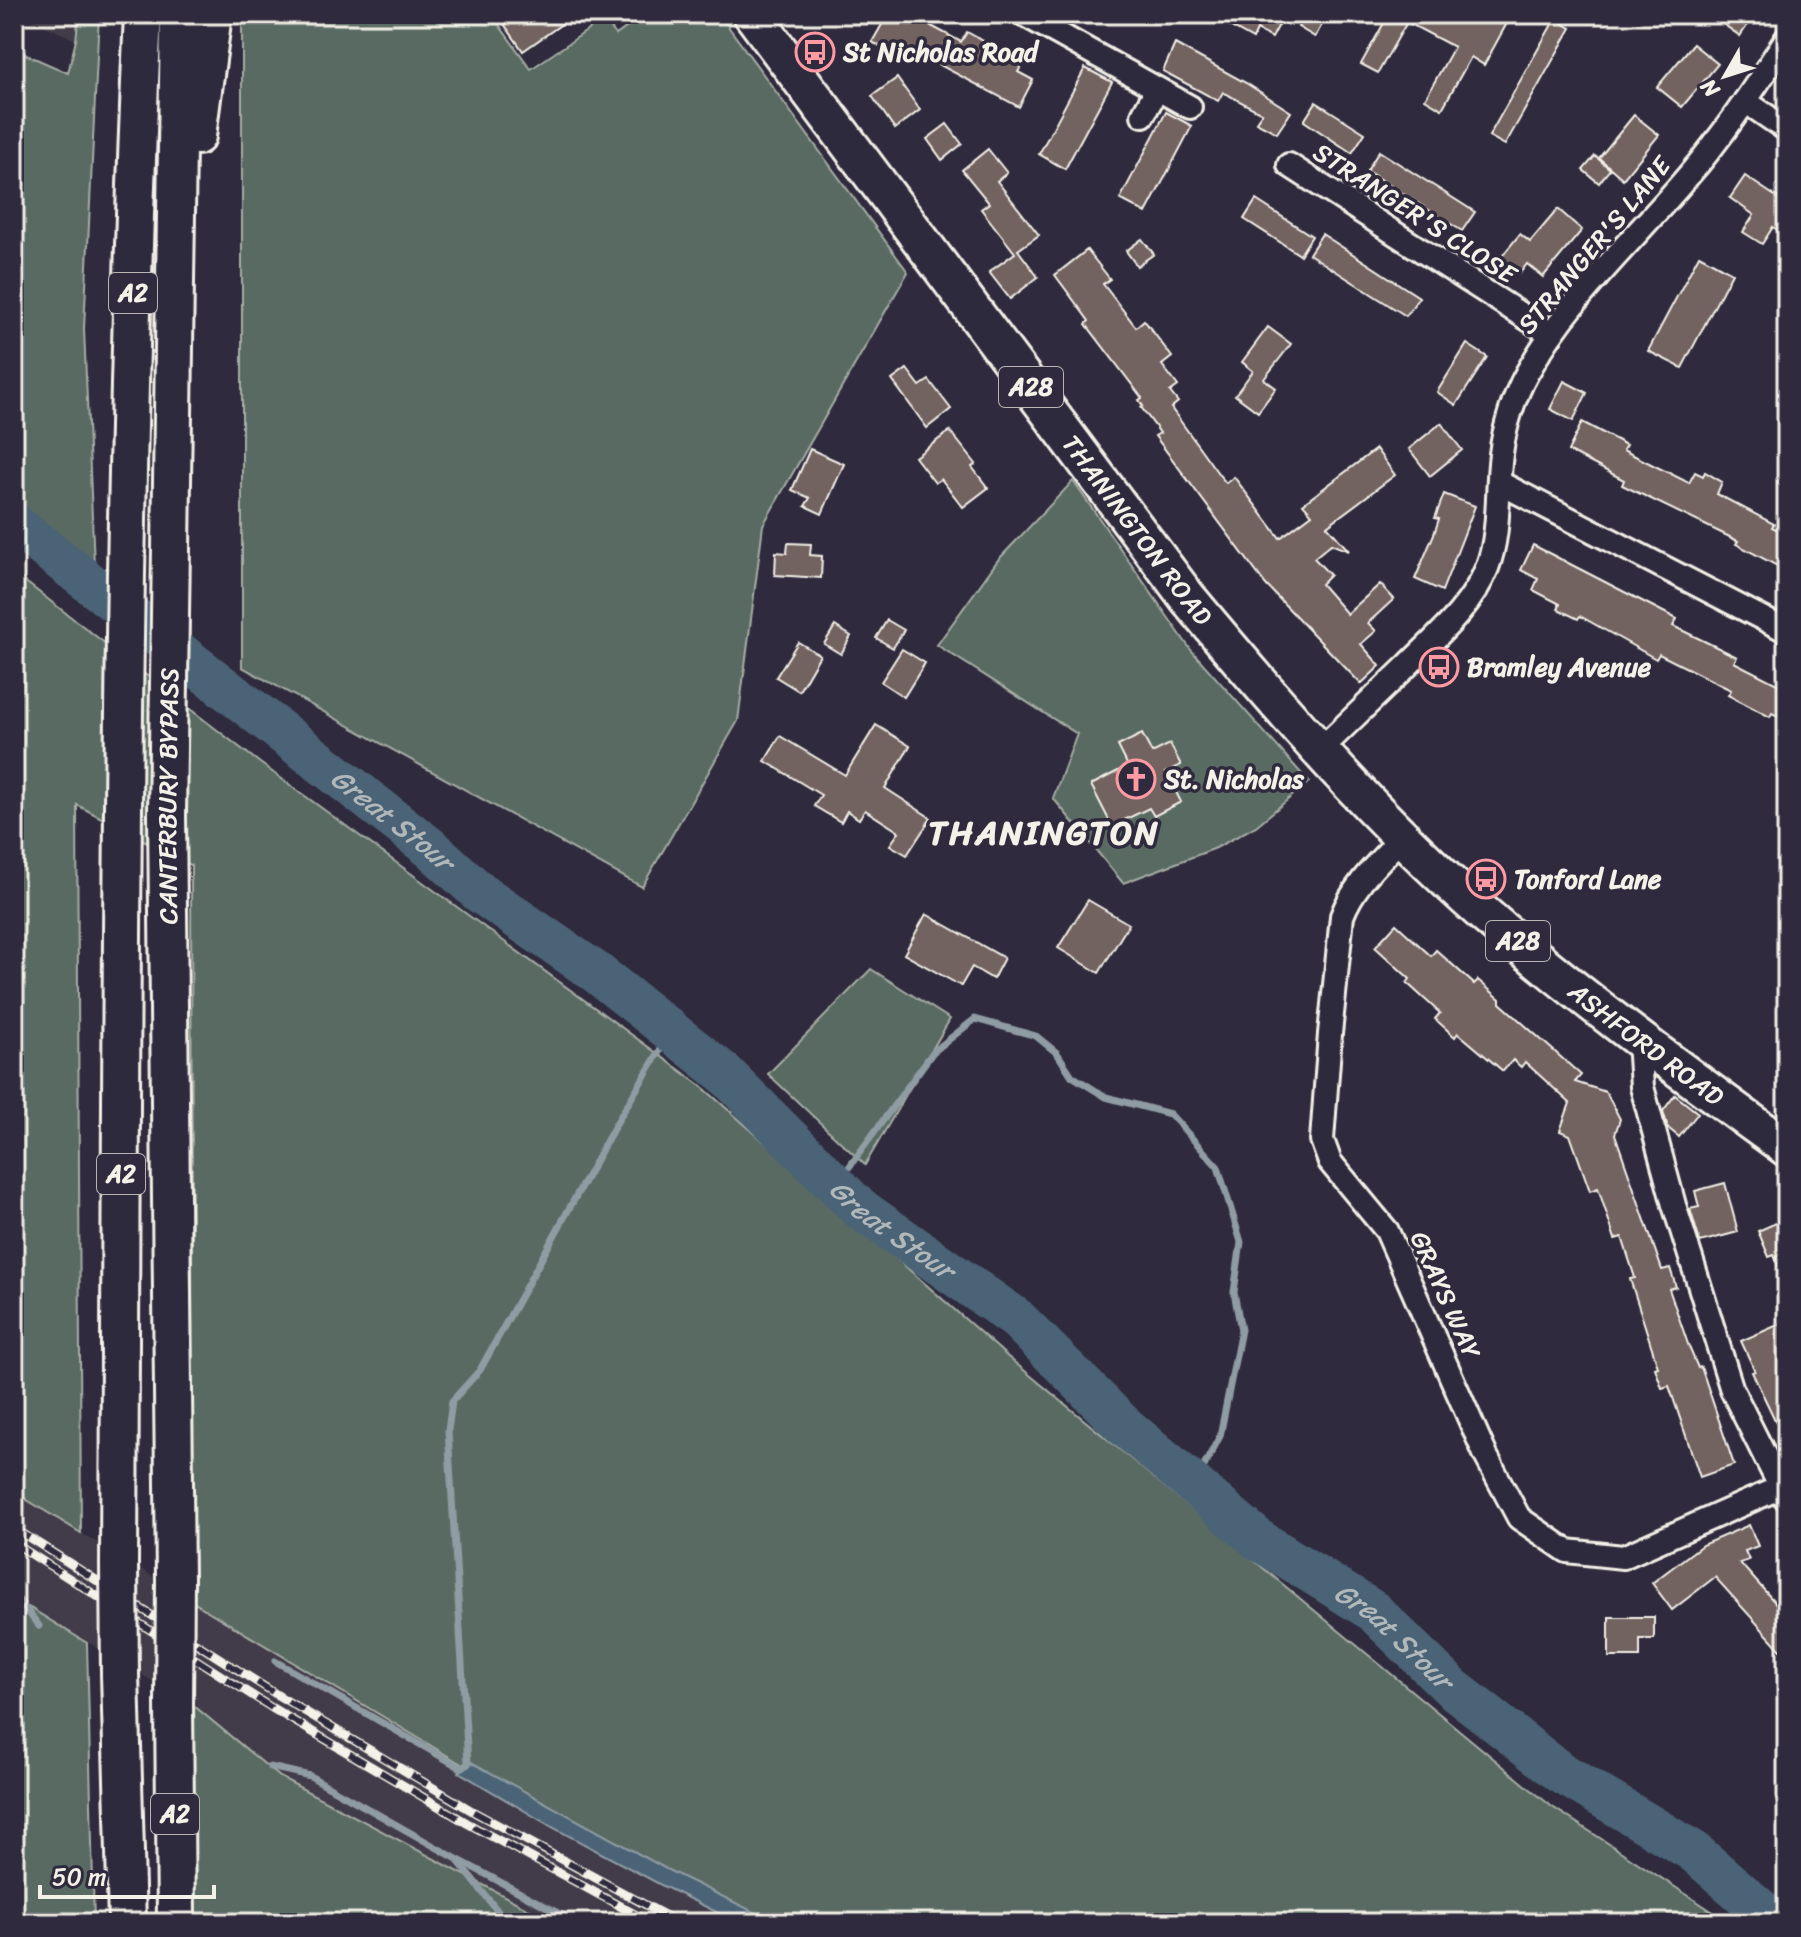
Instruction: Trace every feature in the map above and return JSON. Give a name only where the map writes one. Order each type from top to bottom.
[{"type":"highway","name":"CANTERBURY BYPASS","points":[[127,1923],[119,1564],[123,784],[143,14]]},
{"type":"highway","name":"CANTERBURY BYPASS","points":[[176,1923],[167,815],[179,14]]},
{"type":"highway","name":"A2","points":[[174,308],[213,14]]},
{"type":"highway","name":"THANINGTON ROAD","points":[[752,14],[1187,597],[1264,689],[1402,837]]},
{"type":"highway","name":"ASHFORD ROAD","points":[[1402,837],[1486,915],[1639,1040],[1787,1148]]},
{"type":"street","points":[[1023,14],[1190,107]]},
{"type":"street","name":"STRANGER'S LANE","points":[[1320,750],[1454,620],[1473,595],[1488,566],[1500,483],[1501,453],[1515,400],[1526,375],[1551,334],[1691,173],[1787,38]]},
{"type":"street","points":[[1143,115],[1157,89]]},
{"type":"street","points":[[1745,101],[1787,130]]},
{"type":"street","name":"STRANGER'S CLOSE","points":[[1289,165],[1551,334]]},
{"type":"street","points":[[1500,483],[1787,631]]},
{"type":"street","name":"GRAYS WAY","points":[[1402,837],[1364,878],[1349,898],[1342,916],[1322,1140],[1330,1162],[1387,1231],[1486,1456],[1519,1518],[1567,1551],[1623,1557],[1784,1494]]},
{"type":"street","points":[[1639,1040],[1642,1087],[1732,1390],[1784,1494]]},
{"type":"shaded area","points":[[19,14],[79,14],[76,40]]},
{"type":"shaded area","points":[[14,1492],[463,1765],[760,1923],[551,1923],[280,1777],[193,1705],[30,1608],[14,1602]]},
{"type":"green space","points":[[79,14],[99,14],[84,329],[94,565],[14,507],[14,49],[68,73]]},
{"type":"green space","points":[[242,14],[491,14],[531,69],[604,19],[616,35],[645,14],[719,14],[908,272],[763,525],[738,721],[642,887],[242,667]]},
{"type":"green space","points":[[1073,481],[1191,650],[1309,782],[1256,826],[1216,848],[1123,883],[1053,798],[1077,734],[937,645],[998,560]]},
{"type":"green space","points":[[14,573],[260,763],[699,1084],[1008,1357],[1551,1806],[1730,1923],[760,1923],[463,1765],[193,1602],[191,865],[77,805],[81,1533],[14,1492]]},
{"type":"green space","points":[[871,969],[950,1019],[865,1165],[768,1074]]},
{"type":"green space","points":[[14,1602],[30,1608],[87,1643],[94,1923],[14,1922]]},
{"type":"green space","points":[[193,1705],[280,1777],[555,1923],[196,1923]]},
{"type":"water","points":[[471,1762],[670,1871],[777,1923],[739,1923],[663,1886],[552,1827],[459,1772]]},
{"type":"building","points":[[497,14],[576,14],[523,51]]},
{"type":"building","points":[[888,14],[926,14],[922,21],[961,42],[967,32],[1023,63],[1018,72],[1033,80],[1019,107],[908,48],[902,58],[872,42]]},
{"type":"building","points":[[1208,14],[1268,14],[1281,21],[1272,38],[1257,30],[1253,39]]},
{"type":"building","points":[[1305,14],[1328,14],[1315,37],[1298,27]]},
{"type":"building","points":[[1389,14],[1512,14],[1484,65],[1471,57],[1442,109],[1425,99],[1454,47],[1407,22],[1378,73],[1361,64]]},
{"type":"building","points":[[1709,14],[1755,14],[1740,36]]},
{"type":"building","points":[[1555,19],[1571,28],[1505,145],[1489,136]]},
{"type":"building","points":[[1175,44],[1291,112],[1277,133],[1256,122],[1262,113],[1223,92],[1218,101],[1163,71]]},
{"type":"building","points":[[1693,44],[1718,64],[1682,107],[1657,87]]},
{"type":"building","points":[[1085,68],[1112,82],[1065,169],[1039,154]]},
{"type":"building","points":[[897,78],[920,110],[895,129],[872,96]]},
{"type":"building","points":[[1316,102],[1365,133],[1352,153],[1304,121]]},
{"type":"building","points":[[1166,112],[1192,126],[1146,213],[1120,199]]},
{"type":"building","points":[[1634,115],[1659,135],[1623,179],[1599,158]]},
{"type":"building","points":[[947,124],[962,144],[942,160],[927,139]]},
{"type":"building","points":[[988,149],[1007,173],[997,181],[1039,235],[1018,250],[1038,277],[1010,299],[989,272],[1015,253],[981,209],[989,203],[962,170]]},
{"type":"building","points":[[1379,151],[1475,212],[1462,231],[1367,171]]},
{"type":"building","points":[[1595,156],[1610,169],[1599,183],[1583,170]]},
{"type":"building","points":[[1745,176],[1787,204],[1787,236],[1773,227],[1762,244],[1743,232],[1754,215],[1730,198]]},
{"type":"building","points":[[1256,200],[1312,236],[1300,255],[1244,219]]},
{"type":"building","points":[[1558,209],[1582,230],[1543,277],[1527,264],[1520,273],[1501,257],[1520,234],[1530,242]]},
{"type":"building","points":[[1322,234],[1419,297],[1406,316],[1309,254]]},
{"type":"building","points":[[1142,239],[1154,254],[1137,266],[1126,251]]},
{"type":"building","points":[[1087,250],[1110,279],[1103,284],[1136,327],[1144,320],[1172,357],[1162,365],[1178,386],[1170,392],[1178,402],[1171,408],[1220,476],[1226,483],[1234,477],[1280,538],[1312,514],[1303,504],[1376,449],[1395,475],[1327,526],[1349,551],[1331,544],[1314,558],[1330,575],[1321,584],[1347,614],[1380,584],[1394,599],[1368,623],[1376,631],[1361,644],[1380,666],[1361,684],[1266,585],[1155,436],[1160,433],[1141,407],[1139,400],[1142,398],[1086,324],[1089,321],[1055,275]]},
{"type":"building","points":[[1699,255],[1732,273],[1682,368],[1648,351]]},
{"type":"building","points":[[1268,327],[1291,344],[1264,379],[1276,388],[1258,412],[1235,395],[1253,371],[1242,362]]},
{"type":"building","points":[[1467,344],[1487,357],[1456,405],[1437,392]]},
{"type":"building","points":[[907,369],[920,386],[929,380],[951,409],[927,428],[892,380]]},
{"type":"building","points":[[1564,381],[1587,393],[1573,421],[1550,409]]},
{"type":"building","points":[[1582,422],[1626,445],[1623,450],[1689,483],[1695,472],[1703,476],[1705,472],[1722,482],[1717,494],[1787,534],[1787,551],[1779,567],[1736,544],[1738,541],[1622,485],[1624,480],[1568,451]]},
{"type":"building","points":[[1441,423],[1462,450],[1430,476],[1409,449]]},
{"type":"building","points":[[950,431],[976,464],[972,467],[988,488],[963,507],[941,479],[935,483],[915,457]]},
{"type":"building","points":[[810,449],[844,464],[822,514],[805,506],[810,498],[792,490]]},
{"type":"building","points":[[1444,494],[1475,506],[1442,591],[1415,579],[1434,534],[1439,519],[1435,518]]},
{"type":"building","points":[[788,543],[811,544],[810,555],[822,556],[821,578],[775,575],[776,552],[787,553]]},
{"type":"building","points":[[1533,545],[1677,619],[1673,626],[1737,657],[1734,662],[1787,689],[1787,720],[1772,713],[1770,717],[1728,695],[1731,690],[1659,654],[1656,659],[1580,616],[1578,619],[1558,609],[1560,604],[1533,590],[1538,579],[1521,570]]},
{"type":"building","points":[[887,620],[904,630],[893,648],[876,638]]},
{"type":"building","points":[[835,626],[851,636],[841,654],[824,644]]},
{"type":"building","points":[[798,642],[820,655],[799,691],[776,677]]},
{"type":"building","points":[[902,649],[925,663],[904,697],[881,682]]},
{"type":"building","points":[[876,725],[910,746],[885,788],[931,818],[907,855],[890,845],[899,832],[865,810],[859,819],[847,811],[841,822],[814,806],[821,795],[765,761],[780,736],[845,775]]},
{"type":"building","name":"St. Nicholas","points":[[1142,734],[1152,753],[1170,744],[1181,765],[1166,772],[1181,802],[1154,816],[1149,808],[1112,826],[1091,785],[1128,766],[1118,746]]},
{"type":"building","points":[[1088,900],[1129,924],[1099,973],[1058,948]]},
{"type":"building","points":[[926,914],[1004,958],[993,979],[972,967],[961,986],[904,954]]},
{"type":"building","points":[[1396,924],[1431,956],[1436,950],[1474,984],[1478,980],[1500,999],[1500,1003],[1581,1075],[1575,1082],[1606,1092],[1620,1119],[1615,1134],[1662,1270],[1670,1268],[1676,1287],[1669,1289],[1689,1347],[1698,1368],[1701,1367],[1734,1465],[1700,1477],[1669,1386],[1662,1388],[1655,1368],[1658,1367],[1630,1279],[1635,1278],[1622,1237],[1615,1239],[1598,1188],[1590,1191],[1570,1135],[1560,1131],[1570,1103],[1525,1062],[1521,1067],[1513,1060],[1503,1071],[1458,1033],[1455,1037],[1435,1019],[1440,1013],[1407,983],[1410,979],[1375,947]]},
{"type":"building","points":[[1675,1095],[1698,1113],[1679,1137],[1668,1128],[1663,1111]]},
{"type":"building","points":[[1725,1183],[1738,1232],[1700,1242],[1690,1209],[1699,1207],[1695,1191]]},
{"type":"building","points":[[1787,1218],[1787,1286],[1774,1255],[1769,1257],[1758,1231]]},
{"type":"building","points":[[1787,1321],[1787,1445],[1752,1372],[1755,1371],[1741,1341]]},
{"type":"building","points":[[1749,1525],[1758,1546],[1745,1551],[1749,1560],[1740,1563],[1787,1616],[1787,1657],[1715,1577],[1672,1610],[1652,1583],[1702,1545]]},
{"type":"building","points":[[1609,1617],[1654,1617],[1654,1639],[1640,1639],[1640,1657],[1609,1657]]},
{"type":"waterway","name":"Great Stour","points":[[14,524],[433,850],[479,892],[597,973],[724,1073],[859,1208],[1017,1319],[1122,1424],[1259,1540],[1373,1611],[1451,1687],[1560,1772],[1693,1851],[1776,1923]]},
{"type":"waterway","points":[[836,1185],[933,1052],[975,1019],[1036,1036],[1057,1053],[1072,1076],[1106,1097],[1170,1114],[1218,1167],[1241,1242],[1234,1292],[1241,1330],[1220,1436],[1194,1485]]},
{"type":"waterway","points":[[275,1661],[461,1768],[468,1764],[448,1431],[452,1401],[480,1370],[617,1122],[671,1032]]},
{"type":"waterway","points":[[14,1594],[39,1626]]},
{"type":"waterway","points":[[270,1767],[310,1776],[577,1923]]},
{"type":"waterway","points":[[459,1862],[507,1923]]},
{"type":"railway","points":[[14,1528],[279,1696],[474,1812],[679,1923]]},
{"type":"railway","points":[[14,1543],[272,1708],[467,1823],[651,1923]]},
{"type":"place","name":"St Nicholas Road","points":[[815,52]]},
{"type":"place","name":"Bramley Avenue","points":[[1439,667]]},
{"type":"place","name":"St. Nicholas","points":[[1136,779]]},
{"type":"place","name":"Tonford Lane","points":[[1486,879]]},
{"type":"district","name":"THANINGTON","points":[[1044,832]]}]
